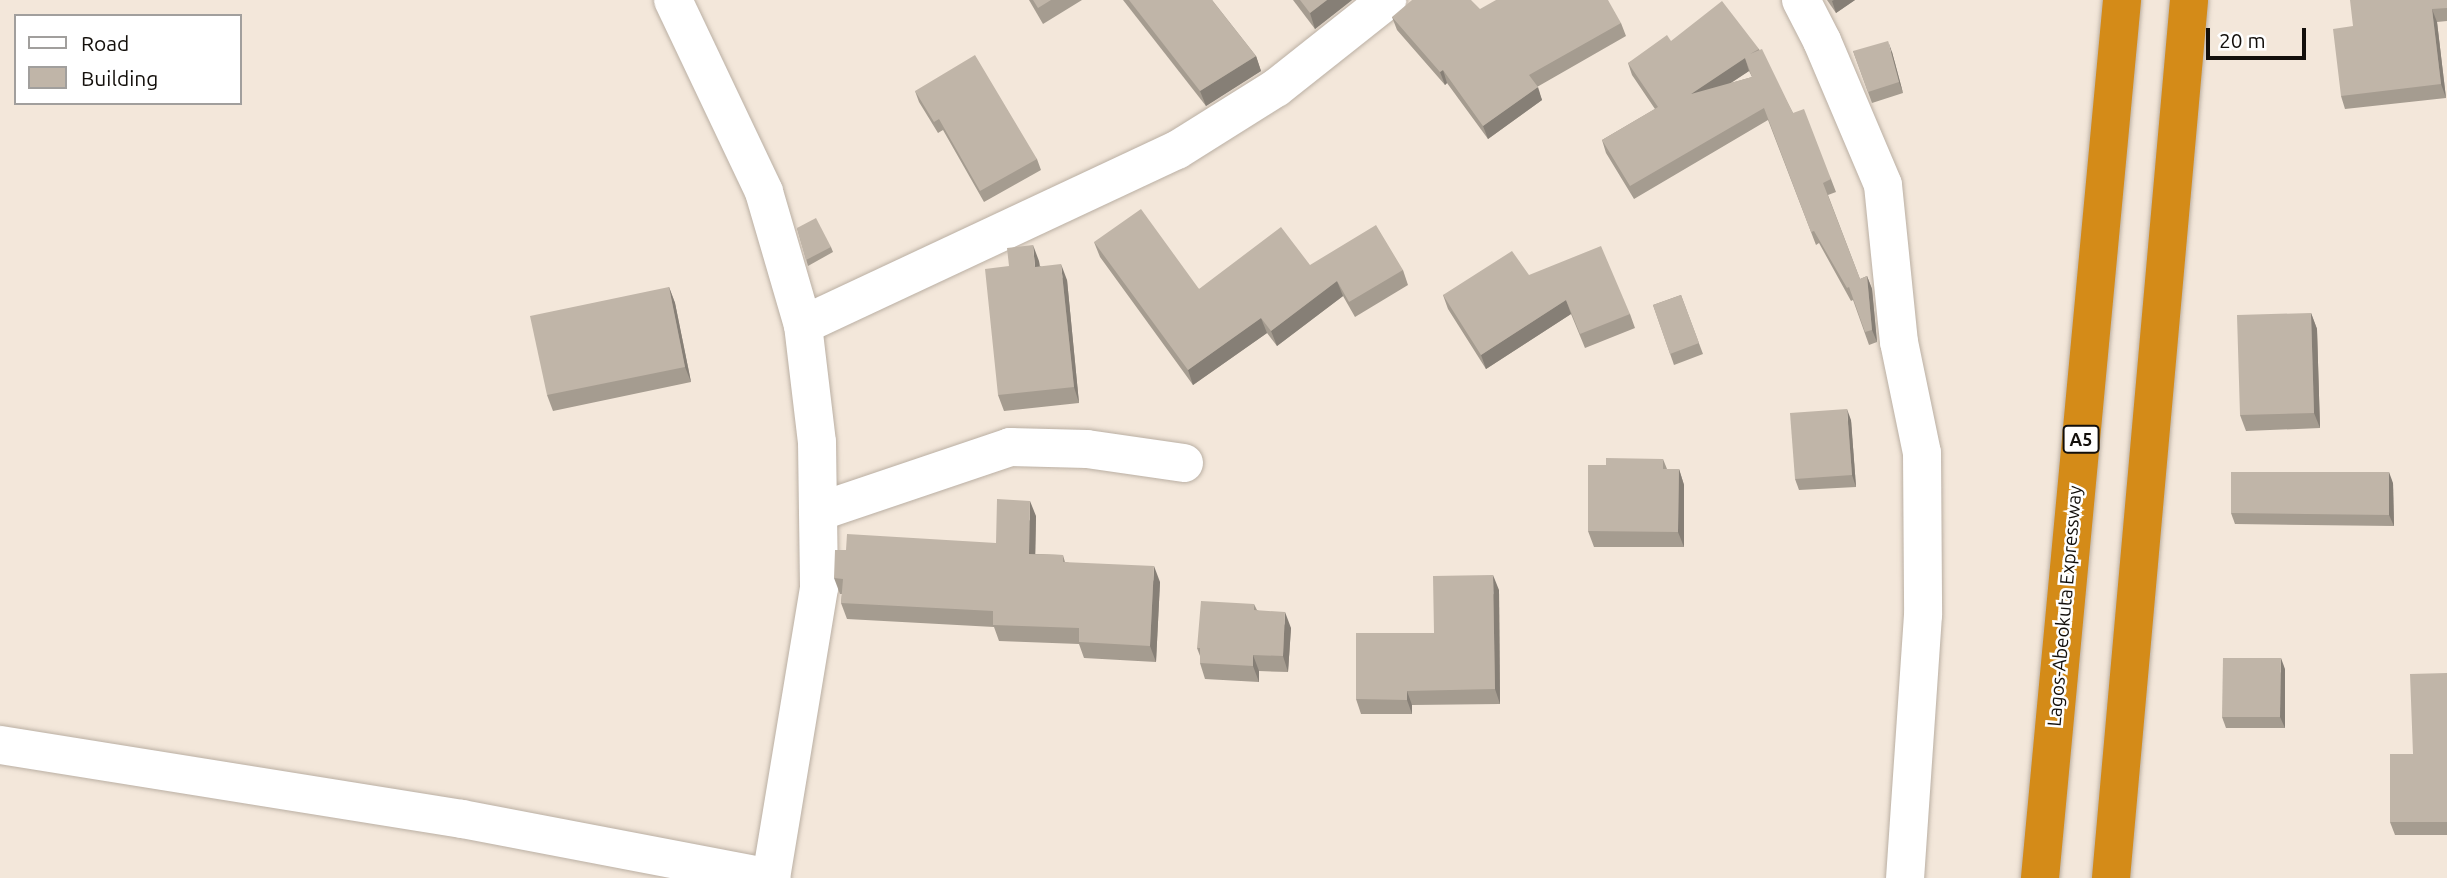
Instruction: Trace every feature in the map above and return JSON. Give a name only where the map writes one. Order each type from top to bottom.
[{"type":"highway","name":"Lagos-Abeokuta Expressway","points":[[2040,878],[2122,0]]},
{"type":"highway","points":[[2111,878],[2189,0]]},
{"type":"street","points":[[0,745],[461,819],[771,878],[819,588],[817,442],[803,326],[764,192],[673,0]]},
{"type":"street","points":[[803,326],[1177,150],[1276,89],[1387,0]]},
{"type":"street","points":[[1801,0],[1822,41],[1883,185],[1899,342],[1922,453],[1923,615],[1905,878]]},
{"type":"street","points":[[818,512],[1010,447],[1087,449],[1184,463]]},
{"type":"building","points":[[1033,0],[1051,0],[1038,8]]},
{"type":"building","points":[[1129,0],[1212,0],[1256,56],[1200,91]]},
{"type":"building","points":[[1300,0],[1327,0],[1310,13]]},
{"type":"building","points":[[1412,0],[1471,0],[1480,9],[1496,0],[1608,0],[1621,23],[1529,75],[1538,87],[1483,126],[1443,70],[1440,72],[1392,17]]},
{"type":"building","points":[[2350,0],[2447,0],[2447,8],[2432,9],[2441,84],[2341,96],[2333,29],[2353,26]]},
{"type":"building","points":[[1722,1],[1759,49],[1750,54],[1762,49],[1793,113],[1804,109],[1831,179],[1823,183],[1860,279],[1867,276],[1872,330],[1865,332],[1849,287],[1847,288],[1814,231],[1811,232],[1764,108],[1630,186],[1602,140],[1658,107],[1628,63],[1667,35],[1671,41]],"holes":[[[1745,58],[1752,77],[1691,94]]]},
{"type":"building","points":[[1888,41],[1899,82],[1868,92],[1853,51]]},
{"type":"building","points":[[975,55],[1037,159],[980,191],[939,119],[934,122],[915,91]]},
{"type":"building","points":[[1141,209],[1199,289],[1281,227],[1310,265],[1376,225],[1403,270],[1349,302],[1337,281],[1271,331],[1261,318],[1188,370],[1094,242]]},
{"type":"building","points":[[816,218],[831,247],[806,260],[797,228]]},
{"type":"building","points":[[1033,245],[1035,267],[1061,264],[1074,387],[998,395],[985,269],[1009,266],[1007,248]]},
{"type":"building","points":[[1601,246],[1630,314],[1580,334],[1566,300],[1481,355],[1443,295],[1512,251],[1529,275]]},
{"type":"building","points":[[669,287],[685,367],[547,395],[530,316]]},
{"type":"building","points":[[1681,295],[1699,343],[1670,354],[1653,305]]},
{"type":"building","points":[[2311,313],[2314,413],[2240,415],[2237,315]]},
{"type":"building","points":[[1847,409],[1852,475],[1795,479],[1790,413]]},
{"type":"building","points":[[1606,458],[1663,459],[1663,469],[1679,469],[1678,532],[1588,531],[1588,465],[1606,465]]},
{"type":"building","points":[[2231,472],[2389,472],[2389,515],[2231,513]]},
{"type":"building","points":[[997,499],[1030,501],[1029,554],[1063,555],[1063,562],[1154,566],[1150,646],[1079,642],[1079,628],[993,625],[993,611],[841,603],[843,579],[834,578],[835,550],[846,550],[847,534],[996,543]]},
{"type":"building","points":[[1493,575],[1495,689],[1407,691],[1407,700],[1356,699],[1356,633],[1434,633],[1433,576]]},
{"type":"building","points":[[1201,601],[1254,604],[1254,610],[1285,612],[1283,656],[1253,655],[1253,666],[1200,663],[1200,648],[1197,648]]},
{"type":"building","points":[[2223,658],[2281,658],[2280,717],[2222,717]]},
{"type":"building","points":[[2447,673],[2447,822],[2390,822],[2390,754],[2413,754],[2410,674]]}]
